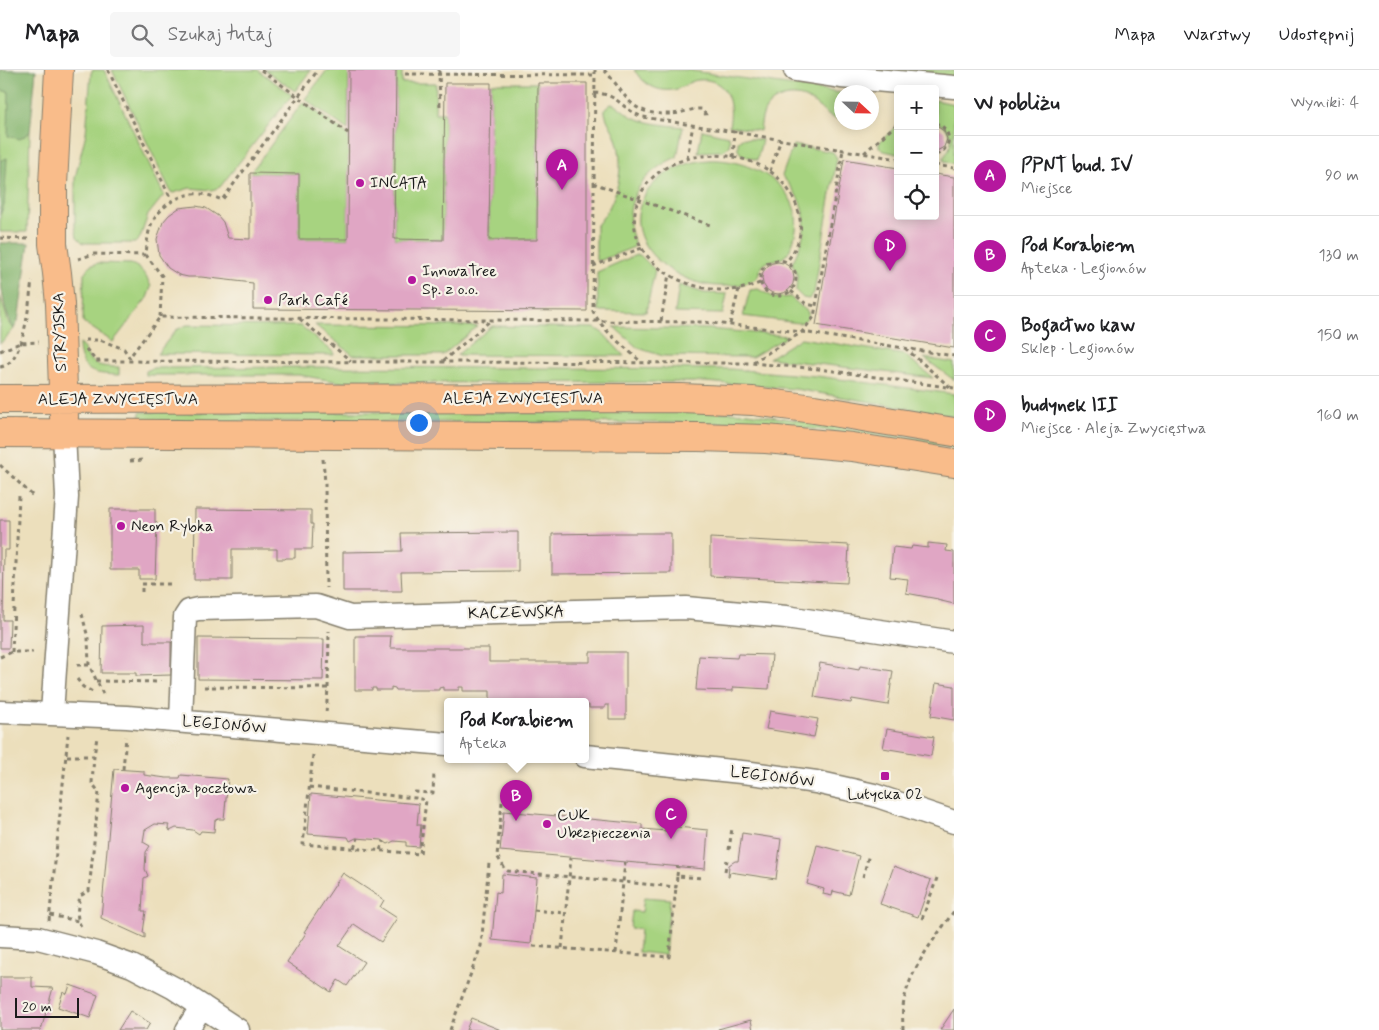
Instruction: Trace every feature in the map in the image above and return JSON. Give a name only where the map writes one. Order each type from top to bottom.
[{"type":"main road","name":"STRYJSKA","points":[[59,70],[53,185],[53,244],[58,289],[64,433]]},
{"type":"main road","name":"ALEJA ZWYCIĘSTWA","points":[[0,399],[652,398],[753,401],[954,432]]},
{"type":"main road","points":[[0,433],[766,439],[852,447],[954,463]]},
{"type":"street","points":[[795,70],[841,77],[954,87]]},
{"type":"street","name":"STRYJSKA","points":[[52,713],[67,497],[64,433]]},
{"type":"street","name":"KACZEWSKA","points":[[181,721],[185,617],[188,611],[198,609],[316,606],[350,617],[686,608],[786,617],[954,642]]},
{"type":"street","name":"LEGIONÓW","points":[[0,712],[52,713],[181,721],[444,744]]},
{"type":"street","name":"LEGIONÓW","points":[[589,756],[751,773],[816,782],[883,798],[954,822]]},
{"type":"street","points":[[0,936],[38,938],[103,955],[132,966],[155,977],[238,1030]]},
{"type":"street","points":[[187,1030],[202,1006]]},
{"type":"path","points":[[108,70],[172,201]]},
{"type":"path","points":[[261,70],[348,133]]},
{"type":"path","points":[[132,354],[160,317],[162,276],[146,255],[147,238],[151,225],[163,208],[172,201],[189,194],[198,193],[222,200],[318,70]]},
{"type":"path","points":[[595,70],[593,311],[597,320],[642,363]]},
{"type":"path","points":[[604,70],[626,99],[639,109],[670,114],[702,108],[706,119]]},
{"type":"path","points":[[405,74],[439,72],[595,75]]},
{"type":"path","points":[[439,72],[440,109]]},
{"type":"path","points":[[594,93],[610,95],[624,108],[637,115],[894,158]]},
{"type":"path","points":[[687,159],[693,125]]},
{"type":"path","points":[[939,125],[945,129],[949,137],[948,146],[939,153]]},
{"type":"path","points":[[863,153],[894,126]]},
{"type":"path","points":[[733,157],[735,131]]},
{"type":"path","points":[[770,171],[781,139]]},
{"type":"path","points":[[752,363],[802,332],[814,317],[842,150]]},
{"type":"path","points":[[760,283],[739,289],[704,288],[691,285],[668,274],[649,259],[638,240],[635,214],[639,200],[655,175],[673,163],[707,155],[733,157],[759,165],[770,171],[788,189],[798,208],[800,217],[800,237],[796,248],[786,262]]},
{"type":"path","points":[[939,166],[954,168]]},
{"type":"path","points":[[593,182],[710,225]]},
{"type":"path","points":[[0,238],[28,239]]},
{"type":"path","points":[[593,266],[642,248]]},
{"type":"path","points":[[77,259],[94,254],[146,255]]},
{"type":"path","points":[[778,260],[786,262],[793,269],[796,278],[791,291],[782,296],[773,296],[765,291],[760,283],[760,274],[765,266],[778,260]]},
{"type":"path","points":[[661,321],[668,274]]},
{"type":"path","points":[[0,367],[6,366],[13,360],[20,343],[26,325],[33,275]]},
{"type":"path","points":[[730,324],[739,289]]},
{"type":"path","points":[[791,291],[806,304],[816,306]]},
{"type":"path","points":[[160,317],[702,322],[802,332],[954,356]]},
{"type":"path","points":[[300,318],[351,361]]},
{"type":"path","points":[[442,361],[491,320]]},
{"type":"path","points":[[78,340],[100,340],[124,349],[131,361]]},
{"type":"path","points":[[0,352],[20,343]]},
{"type":"path","points":[[84,347],[96,361],[752,363],[838,372],[953,388]]},
{"type":"path","points":[[905,348],[953,388]]},
{"type":"path","points":[[323,458],[326,594],[330,610],[326,715]]},
{"type":"path","points":[[0,465],[33,496]]},
{"type":"path","points":[[12,652],[19,496]]},
{"type":"path","points":[[142,592],[142,584],[171,584]]},
{"type":"path","points":[[86,627],[88,665],[103,694]]},
{"type":"path","points":[[0,657],[12,652],[33,652]]},
{"type":"path","points":[[78,665],[88,665]]},
{"type":"path","points":[[74,675],[83,687],[95,693],[108,695]]},
{"type":"path","points":[[96,681],[182,683],[205,687],[328,688]]},
{"type":"path","points":[[68,734],[50,915],[78,921]]},
{"type":"path","points":[[86,933],[78,921],[77,907],[80,896],[89,891],[98,792],[92,783],[97,736]]},
{"type":"path","points":[[123,769],[125,741]]},
{"type":"path","points":[[309,787],[426,800],[420,854],[303,844],[309,787],[313,755]]},
{"type":"path","points":[[67,756],[94,756]]},
{"type":"path","points":[[414,798],[415,792],[432,793],[434,773]]},
{"type":"path","points":[[502,802],[496,856],[504,869],[508,871],[676,887]]},
{"type":"path","points":[[729,850],[732,828]]},
{"type":"path","points":[[354,848],[358,838]]},
{"type":"path","points":[[380,850],[384,841]]},
{"type":"path","points":[[863,877],[869,854]]},
{"type":"path","points":[[562,948],[571,858]]},
{"type":"path","points":[[725,872],[727,860]]},
{"type":"path","points":[[616,953],[625,862]]},
{"type":"path","points":[[450,1030],[481,946],[489,863]]},
{"type":"path","points":[[533,946],[669,957],[678,867]]},
{"type":"path","points":[[677,876],[702,878]]},
{"type":"path","points":[[922,919],[938,878]]},
{"type":"path","points":[[534,910],[565,913]]},
{"type":"path","points":[[904,1030],[902,1009],[905,993],[912,974],[954,911]]},
{"type":"green space","points":[[0,70],[17,70],[20,139],[30,132],[27,232],[0,232],[0,215],[4,205],[0,182]]},
{"type":"green space","points":[[0,70],[36,70],[30,132],[20,139],[8,136],[9,92],[0,90]]},
{"type":"green space","points":[[93,70],[104,70],[164,195],[148,215],[140,238],[135,243],[83,243],[77,237],[75,227],[75,178],[86,133],[91,73]]},
{"type":"green space","points":[[112,70],[258,70],[292,95],[220,187],[212,190],[190,188],[173,193]]},
{"type":"green space","points":[[265,70],[311,70],[295,91]]},
{"type":"green space","points":[[327,70],[349,70],[348,130],[305,99]]},
{"type":"green space","points":[[396,70],[402,70],[402,83],[436,83],[435,113],[445,113],[443,240],[394,239]]},
{"type":"green space","points":[[634,70],[686,70],[834,92],[834,118],[803,97],[789,96],[782,97],[770,104],[762,117],[760,131],[729,126],[729,101],[722,87],[716,83],[708,80],[698,80],[677,89],[664,90],[652,87],[642,80]]},
{"type":"green space","points":[[873,70],[954,70],[954,78]]},
{"type":"green space","points":[[491,83],[538,83],[537,240],[489,240]]},
{"type":"green space","points":[[939,101],[954,104],[954,164],[943,160],[951,140],[943,126],[939,124]]},
{"type":"green space","points":[[303,102],[349,135],[348,239],[299,239],[299,174],[250,173]]},
{"type":"green space","points":[[611,104],[632,117],[641,120],[683,127],[677,157],[649,175],[636,192],[630,212],[634,247],[599,261],[596,260],[596,226],[614,196],[620,173],[619,149],[615,134],[605,113],[605,109]]},
{"type":"green space","points":[[894,128],[894,153],[884,151],[879,147],[879,143]]},
{"type":"green space","points":[[702,130],[728,136],[730,140],[729,146],[722,151],[698,152]]},
{"type":"green space","points":[[742,138],[762,140],[757,160],[742,155],[738,150],[738,141]]},
{"type":"green space","points":[[793,145],[833,152],[837,158],[814,293],[809,299],[803,298],[796,291],[797,274],[792,263],[802,239],[804,228],[802,208],[798,198],[782,176]]},
{"type":"green space","points":[[7,158],[4,205],[0,215],[0,161]]},
{"type":"green space","points":[[709,160],[740,164],[755,169],[769,177],[790,200],[796,214],[796,230],[793,243],[788,252],[782,258],[764,264],[758,276],[748,283],[726,286],[712,285],[698,283],[685,278],[672,271],[652,255],[641,237],[638,219],[641,202],[651,187],[666,174],[686,165]]},
{"type":"green space","points":[[0,243],[29,243],[18,321],[14,329],[9,320],[3,299]]},
{"type":"green space","points":[[640,255],[655,270],[646,312],[598,310],[597,272]]},
{"type":"green space","points":[[98,263],[135,265],[144,273],[151,287],[147,298],[113,342],[83,322],[84,274],[89,266]]},
{"type":"green space","points":[[679,285],[704,293],[727,294],[723,314],[675,313]]},
{"type":"green space","points":[[758,289],[775,298],[790,297],[808,312],[808,317],[799,323],[743,316],[750,290]]},
{"type":"green space","points":[[0,296],[8,321],[14,329],[0,344]]},
{"type":"green space","points":[[187,325],[301,326],[333,352],[334,355],[157,354],[176,330]]},
{"type":"green space","points":[[315,325],[478,326],[443,355],[353,355]]},
{"type":"green space","points":[[492,326],[593,328],[601,331],[624,356],[457,355]]},
{"type":"green space","points":[[614,327],[709,329],[788,336],[752,357],[663,356],[638,348]]},
{"type":"green space","points":[[801,338],[905,355],[933,378],[769,358]]},
{"type":"green space","points":[[79,344],[94,363],[102,366],[119,367],[119,375],[102,374],[90,370],[82,361]]},
{"type":"green space","points":[[924,358],[954,363],[954,380]]},
{"type":"green space","points":[[153,368],[730,369],[816,376],[954,394],[954,416],[795,389],[705,382],[345,383],[299,375],[146,375],[146,371]]},
{"type":"green space","points":[[672,410],[748,413],[954,443],[954,448],[846,433],[738,423],[140,421],[140,412],[565,412]]},
{"type":"green space","points":[[644,897],[670,899],[665,955],[638,952],[640,929],[630,928],[632,911],[642,912]]},
{"type":"building","points":[[349,70],[396,70],[394,239],[443,240],[445,83],[491,83],[489,240],[537,240],[538,83],[587,83],[587,311],[253,309],[253,283],[188,277],[179,275],[168,268],[159,255],[157,239],[163,222],[179,208],[196,206],[206,208],[223,222],[228,238],[250,239],[250,173],[299,174],[299,239],[348,239]]},
{"type":"building","points":[[939,128],[944,131],[947,139],[944,147],[939,150]]},
{"type":"building","points":[[844,159],[894,167],[894,220],[939,220],[939,175],[954,177],[954,348],[816,325]]},
{"type":"building","points":[[778,262],[784,263],[789,267],[793,272],[793,284],[789,289],[784,293],[778,294],[772,293],[767,289],[763,284],[762,278],[763,272],[767,267],[772,263]]},
{"type":"building","points":[[110,509],[155,509],[155,522],[157,523],[155,579],[139,579],[139,570],[110,570]]},
{"type":"building","points":[[195,509],[311,510],[311,524],[313,524],[312,549],[295,549],[295,558],[277,559],[277,549],[232,549],[232,580],[194,580]]},
{"type":"building","points":[[0,520],[9,520],[9,550],[4,550],[3,620],[10,620],[9,648],[0,648]]},
{"type":"building","points":[[518,532],[518,571],[401,572],[402,591],[343,591],[343,552],[402,551],[401,533]]},
{"type":"building","points":[[671,533],[671,573],[552,574],[552,534]]},
{"type":"building","points":[[710,538],[849,545],[847,583],[710,576]]},
{"type":"building","points":[[928,543],[947,545],[946,551],[954,552],[954,604],[906,593],[908,579],[890,577],[893,547],[911,549],[912,546],[928,548]]},
{"type":"building","points":[[144,625],[144,642],[171,642],[171,675],[136,676],[136,673],[101,673],[102,626]]},
{"type":"building","points":[[355,636],[391,636],[390,648],[489,648],[489,662],[590,662],[590,652],[626,652],[626,719],[609,719],[609,705],[605,705],[605,708],[589,708],[589,698],[490,698],[490,691],[463,691],[463,687],[459,687],[459,690],[443,690],[443,687],[439,688],[439,690],[396,690],[391,687],[391,690],[376,690],[376,688],[372,688],[372,690],[355,690]]},
{"type":"building","points":[[198,638],[324,639],[323,680],[198,679]]},
{"type":"building","points":[[738,654],[772,655],[769,689],[733,687],[733,691],[696,690],[699,656],[737,658]]},
{"type":"building","points":[[820,663],[859,670],[860,666],[893,671],[888,705],[852,699],[851,703],[814,697]]},
{"type":"building","points":[[936,683],[954,686],[954,720],[931,716]]},
{"type":"building","points":[[770,711],[818,719],[814,737],[766,729]]},
{"type":"building","points":[[887,729],[934,737],[931,756],[883,748]]},
{"type":"building","points":[[114,769],[144,771],[144,775],[166,778],[180,778],[181,775],[228,779],[224,819],[215,820],[214,832],[201,831],[199,834],[193,830],[176,828],[170,831],[169,825],[155,824],[145,830],[143,842],[150,846],[146,852],[145,869],[148,876],[144,878],[142,911],[146,911],[143,933],[145,933],[145,938],[101,918]]},
{"type":"building","points":[[311,794],[419,804],[417,825],[421,825],[419,847],[406,846],[406,842],[394,841],[388,844],[382,840],[356,838],[350,841],[348,837],[308,834]]},
{"type":"building","points":[[504,811],[642,824],[642,829],[666,831],[666,826],[708,830],[705,869],[500,851]]},
{"type":"building","points":[[742,833],[781,839],[776,879],[730,872],[728,877],[729,865],[738,861]]},
{"type":"building","points":[[817,845],[859,856],[849,895],[833,891],[832,896],[823,894],[824,889],[807,884]]},
{"type":"building","points":[[894,866],[931,880],[918,917],[880,904]]},
{"type":"building","points":[[343,873],[384,900],[380,907],[397,918],[381,942],[354,924],[339,946],[364,962],[347,986],[338,980],[331,992],[287,962],[306,933],[304,932]]},
{"type":"building","points":[[502,874],[537,878],[531,944],[492,940],[496,892],[501,893]]},
{"type":"building","points":[[0,977],[32,977],[32,987],[53,988],[41,1030],[0,1030]]},
{"type":"building","points":[[70,985],[98,995],[90,1018],[58,1007],[63,992],[67,994]]},
{"type":"building","points":[[954,1009],[954,1030],[940,1030]]},
{"type":"building","points":[[130,1011],[150,1023],[146,1030],[118,1030]]},
{"type":"building","points":[[471,1018],[501,1030],[466,1030]]},
{"type":"building","points":[[751,1020],[753,1030],[718,1030],[718,1029]]},
{"type":"place","name":"INCATA","points":[[360,183]]},
{"type":"place","name":"PPNT bud. IV","points":[[562,190]]},
{"type":"place","name":"budynek III","points":[[890,271]]},
{"type":"place","name":"InnovaTree Sp. z o.o.","points":[[412,280]]},
{"type":"place","name":"Park Café","points":[[268,300]]},
{"type":"place","name":"Neon Rybka","points":[[121,526]]},
{"type":"place","name":"Lutycka 02","points":[[885,776]]},
{"type":"place","name":"Agencja pocztowa","points":[[125,788]]},
{"type":"place","name":"Pod Korabiem","points":[[516,821]]},
{"type":"place","name":"CUK Ubezpieczenia","points":[[547,824]]},
{"type":"place","name":"Bogactwo kaw","points":[[671,839]]}]
